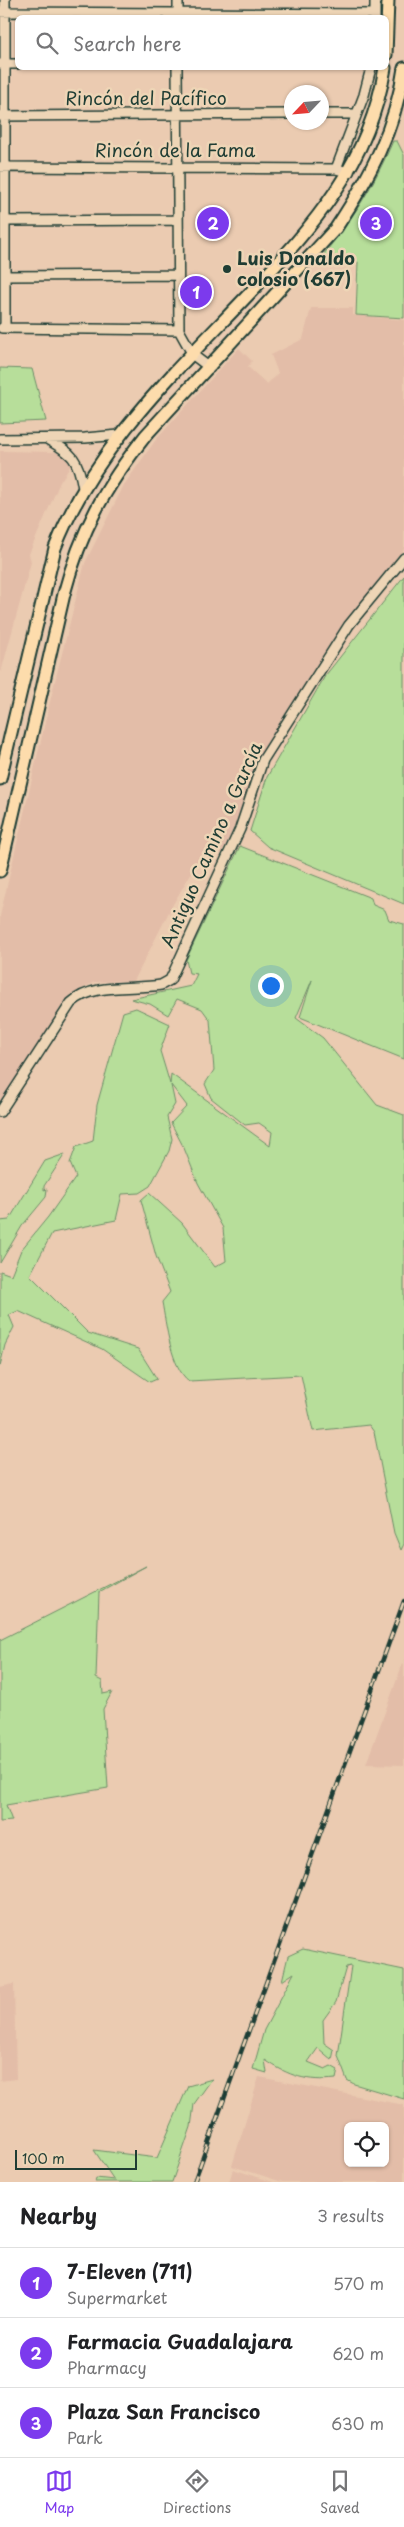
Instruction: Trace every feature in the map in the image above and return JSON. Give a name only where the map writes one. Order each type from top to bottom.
[{"type":"main road","points":[[387,15],[388,0]]},
{"type":"main road","points":[[0,871],[74,557],[104,492],[146,435],[210,368],[336,228],[374,166],[387,137],[403,86],[404,68]]},
{"type":"main road","points":[[0,779],[55,548],[65,521],[83,488],[120,435],[300,240],[328,204],[349,172],[372,120],[384,70]]},
{"type":"main road","points":[[372,120],[381,111],[390,92],[403,86]]},
{"type":"main road","points":[[32,642],[52,647]]},
{"type":"street","points":[[5,0],[2,12],[2,167],[5,221],[3,328],[179,330]]},
{"type":"street","points":[[178,0],[178,14]]},
{"type":"street","points":[[375,0],[375,15]]},
{"type":"street","points":[[2,12],[276,15]]},
{"type":"street","points":[[2,64],[15,64]]},
{"type":"street","points":[[177,70],[176,167],[179,330],[192,355],[210,368]]},
{"type":"street","points":[[336,168],[364,94],[370,70]]},
{"type":"street","name":"Rincón del Pacífico","points":[[2,116],[284,114]]},
{"type":"street","points":[[329,114],[356,114]]},
{"type":"street","name":"Rincón de la Fama","points":[[2,167],[336,168],[349,172]]},
{"type":"street","points":[[5,221],[178,220]]},
{"type":"street","points":[[5,276],[178,275]]},
{"type":"street","points":[[0,439],[46,439],[120,435]]},
{"type":"street","points":[[46,439],[68,451],[77,461],[83,488]]},
{"type":"street","name":"Antiguo Camino a García","points":[[0,1112],[78,996],[97,990],[161,985],[170,980],[240,829],[264,760],[349,626],[404,558]]},
{"type":"shaded area","points":[[311,308],[353,308],[353,315],[404,320],[404,549],[314,669],[254,768],[247,799],[222,853],[207,846],[172,906],[134,981],[94,982],[69,997],[0,1107],[0,916],[53,689],[85,563],[124,485],[155,441],[239,348],[252,361],[248,367],[267,384],[278,373],[271,355],[303,339]]},
{"type":"shaded area","points":[[0,451],[66,453],[70,467],[60,482],[29,554],[31,562],[0,676]]},
{"type":"shaded area","points":[[404,1660],[404,1765],[366,1764]]},
{"type":"shaded area","points":[[14,1984],[16,2079],[0,2081],[0,1987]]},
{"type":"shaded area","points":[[259,2077],[404,2105],[404,2182],[282,2182],[232,2166]]},
{"type":"shaded area","points":[[233,2169],[273,2182],[229,2182]]},
{"type":"green space","points":[[393,141],[397,141],[404,155],[404,318],[356,315],[358,262],[325,260],[323,255],[362,201]]},
{"type":"green space","points":[[0,368],[32,369],[46,421],[0,423]]},
{"type":"green space","points":[[404,576],[404,904],[268,847],[250,831],[267,777],[325,676]]},
{"type":"green space","points":[[240,846],[371,898],[373,905],[385,910],[389,920],[404,924],[404,1059],[300,1017],[312,980],[296,1018],[323,1038],[377,1105],[404,1115],[404,1544],[401,1550],[394,1533],[374,1432],[369,1425],[313,1431],[301,1375],[189,1381],[178,1366],[170,1345],[162,1302],[170,1292],[156,1256],[141,1200],[149,1193],[182,1223],[215,1267],[226,1261],[223,1228],[198,1183],[184,1148],[171,1123],[187,1106],[171,1085],[175,1104],[167,1117],[172,1139],[169,1151],[150,1186],[139,1193],[122,1194],[116,1220],[52,1233],[30,1275],[88,1333],[138,1349],[157,1379],[150,1382],[102,1349],[18,1311],[9,1315],[14,1327],[5,1345],[0,1366],[0,1271],[11,1275],[21,1250],[48,1217],[76,1177],[70,1163],[76,1147],[93,1141],[97,1105],[123,1012],[136,1008],[170,1024],[160,1051],[170,1084],[171,1074],[270,1146],[272,1132],[259,1123],[245,1125],[211,1098],[205,1084],[214,1070],[210,1020],[202,1009],[177,999],[168,1015],[150,1004],[131,999],[191,986],[197,974],[189,973],[186,960]]},
{"type":"green space","points":[[65,1154],[44,1186],[44,1190],[47,1189],[46,1197],[22,1226],[0,1263],[0,1221],[9,1220],[45,1161]]},
{"type":"green space","points":[[146,1566],[99,1592],[96,1678],[102,1681],[103,1694],[112,1692],[103,1709],[108,1788],[6,1805],[12,1821],[0,1822],[0,1640]]},
{"type":"green space","points":[[303,1949],[404,1970],[404,2099],[354,2084],[347,2080],[338,2056],[351,1966],[346,1967],[336,2002],[323,2020],[324,2043],[334,2050],[332,2060],[318,2048],[308,2062],[325,2069],[331,2066],[338,2070],[336,2079],[316,2080],[299,2077],[265,2060],[267,2073],[253,2069],[264,2030],[294,1973],[282,1981],[288,1956]]},
{"type":"green space","points":[[212,2079],[194,2104],[191,2127],[172,2182],[95,2182],[96,2178],[114,2180],[94,2150],[157,2158],[188,2086]]},
{"type":"railway","points":[[194,2182],[404,1601]]},
{"type":"place","name":"Farmacia Guadalajara","points":[[213,223]]},
{"type":"place","name":"Plaza San Francisco","points":[[376,223]]},
{"type":"place","name":"Luis Donaldo colosio (667)","points":[[227,269]]},
{"type":"place","name":"7-Eleven (711)","points":[[196,292]]}]
